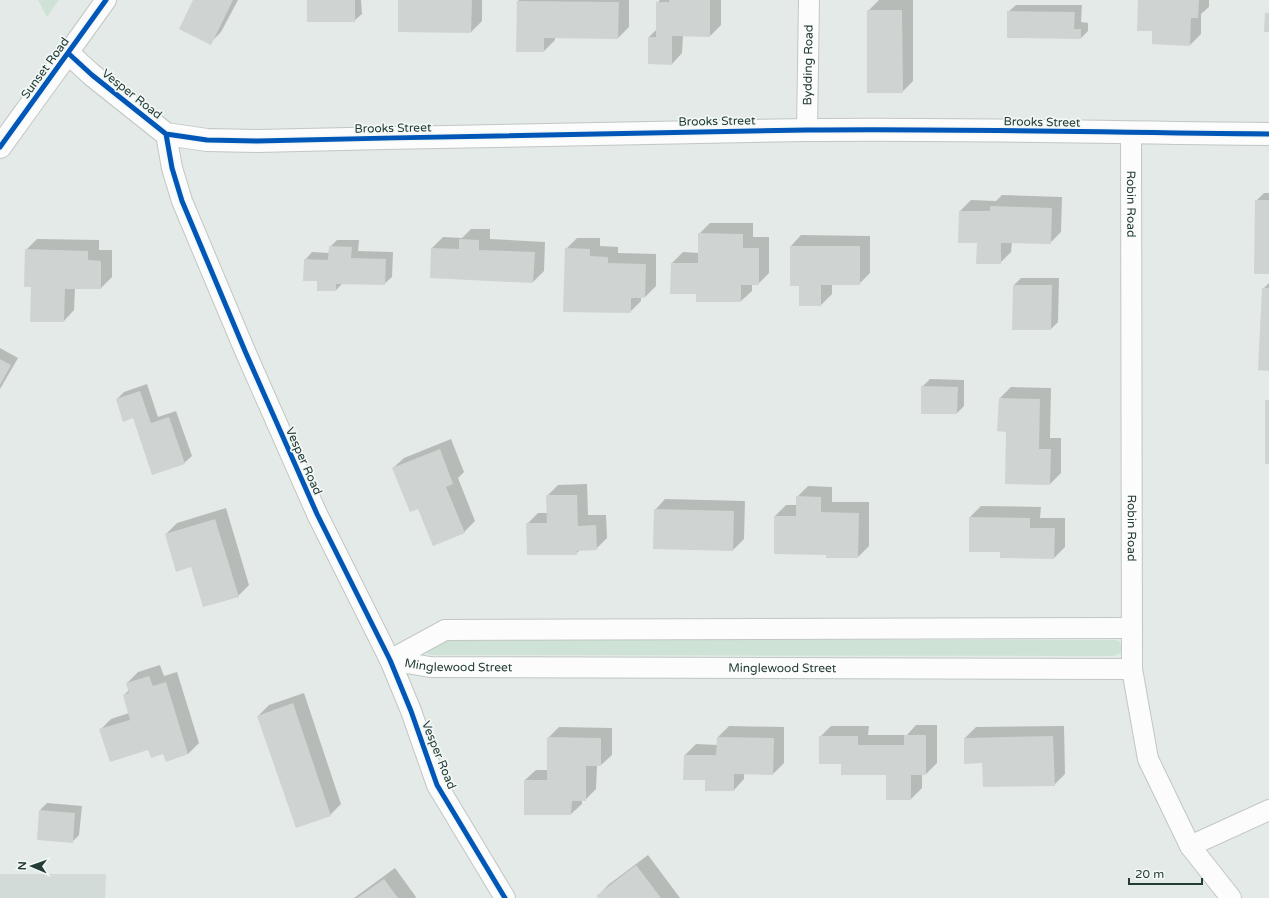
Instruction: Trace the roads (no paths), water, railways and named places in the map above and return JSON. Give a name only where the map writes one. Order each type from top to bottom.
[{"type":"street","name":"Sunset Road","points":[[0,147],[106,0]]},
{"type":"street","name":"Bydding Road","points":[[807,130],[809,0]]},
{"type":"street","name":"Vesper Road","points":[[68,54],[166,134],[172,168],[182,201],[245,351],[317,514],[390,660],[411,711],[437,784],[505,898]]},
{"type":"street","name":"Brooks Street","points":[[166,134],[207,140],[258,141],[807,130],[950,130],[1269,134]]},
{"type":"street","name":"Robin Road","points":[[1131,133],[1132,669],[1148,759],[1190,846],[1231,898]]},
{"type":"street","name":"Minglewood Street","points":[[390,660],[445,630],[1132,628]]},
{"type":"street","name":"Minglewood Street","points":[[390,660],[430,667],[1132,669]]},
{"type":"street","points":[[1190,846],[1269,810]]}]
